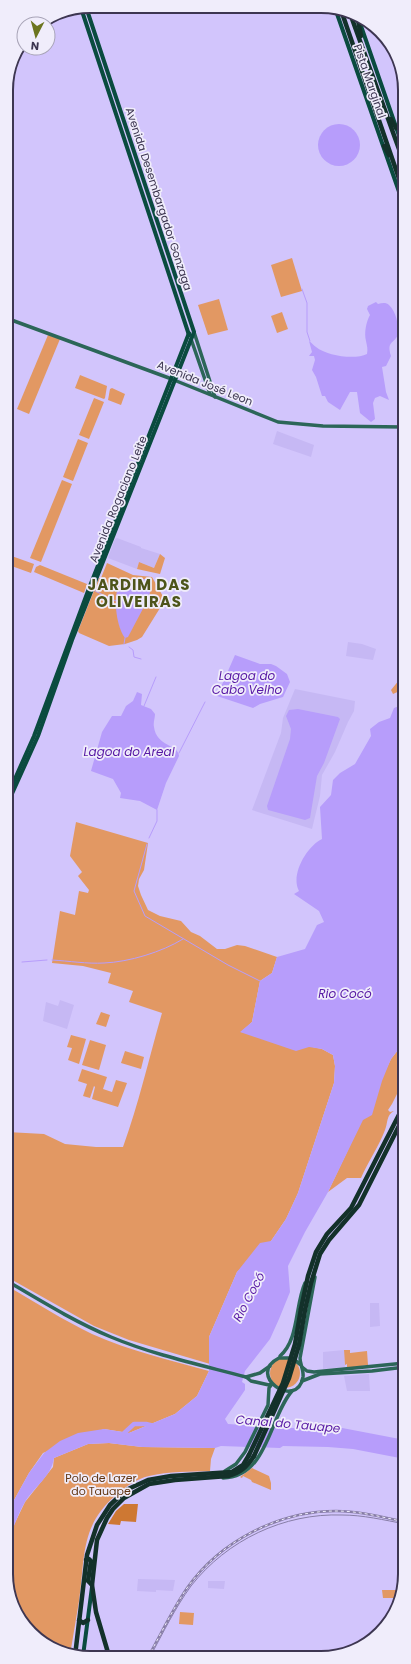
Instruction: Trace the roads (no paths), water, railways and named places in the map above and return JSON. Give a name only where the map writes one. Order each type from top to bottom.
[{"type":"highway","points":[[343,17],[398,175]]},
{"type":"highway","points":[[354,20],[398,145]]},
{"type":"highway","points":[[358,22],[364,50]]},
{"type":"highway","points":[[386,108],[396,128]]},
{"type":"highway","points":[[384,146],[395,166]]},
{"type":"highway","points":[[76,1650],[86,1560],[92,1536],[100,1518],[110,1505],[126,1490],[142,1482],[159,1477],[228,1476],[237,1474],[247,1466],[249,1454],[289,1378],[299,1345],[308,1276],[320,1244],[330,1230],[351,1208],[398,1117]]},
{"type":"highway","points":[[303,1309],[320,1254],[329,1240],[359,1205],[398,1128]]},
{"type":"highway","points":[[108,1651],[96,1612],[92,1585],[100,1532],[107,1518],[120,1502],[149,1484],[212,1476]]},
{"type":"highway","points":[[86,1560],[89,1559],[91,1561],[88,1581],[92,1585]]},
{"type":"highway","points":[[79,1620],[83,1623],[88,1620]]},
{"type":"main road","name":"Avenida Desembargador Gonzaga","points":[[83,13],[210,394]]},
{"type":"main road","name":"Avenida Desembargador Gonzaga","points":[[88,13],[216,397]]},
{"type":"main road","name":"Pista Marginal","points":[[337,15],[398,188]]},
{"type":"main road","name":"Pista Marginal","points":[[359,23],[398,134]]},
{"type":"main road","name":"Avenida José Leon","points":[[13,321],[173,379],[278,422],[323,426],[398,427]]},
{"type":"main road","name":"Avenida Rogaciano Leite","points":[[173,379],[194,332]]},
{"type":"main road","name":"Avenida Rogaciano Leite","points":[[13,782],[34,736],[173,379],[189,333]]},
{"type":"main road","name":"Avenida Rogaciano Leite","points":[[13,791],[38,736],[90,590]]},
{"type":"main road","points":[[212,1476],[228,1478],[236,1476],[250,1468],[261,1453],[284,1404],[301,1381],[303,1376],[300,1358],[315,1270]]},
{"type":"main road","points":[[246,1377],[260,1374],[288,1349],[301,1294],[308,1276]]},
{"type":"main road","points":[[13,1284],[86,1326],[112,1338],[141,1348],[246,1377],[260,1383],[271,1384]]},
{"type":"main road","points":[[276,1360],[284,1357],[292,1358],[307,1371],[314,1372],[398,1364]]},
{"type":"main road","points":[[270,1366],[268,1376],[271,1384],[279,1390],[293,1390]]},
{"type":"main road","points":[[301,1381],[320,1374],[372,1371],[398,1367]]},
{"type":"main road","points":[[260,1383],[266,1388],[270,1395]]},
{"type":"main road","points":[[212,1476],[232,1468],[249,1454],[260,1422],[268,1405],[270,1395],[269,1388],[271,1384]]},
{"type":"main road","points":[[84,1650],[92,1585]]},
{"type":"water","points":[[339,124],[354,130],[360,145],[354,160],[339,166],[324,160],[318,145],[324,130]]},
{"type":"water","points":[[376,302],[378,304],[387,303],[394,311],[398,334],[390,345],[391,356],[386,366],[382,367],[386,392],[389,400],[380,396],[375,398],[373,403],[375,419],[371,422],[360,413],[357,392],[350,392],[340,410],[328,402],[325,396],[322,396],[316,377],[312,370],[315,360],[314,356],[309,356],[312,352],[309,341],[321,350],[334,355],[356,357],[367,354],[365,331],[370,315],[367,309],[368,306]]},
{"type":"water","points":[[145,579],[149,583],[150,593],[128,637],[125,638],[120,628],[117,614],[116,599],[118,588],[137,580]]},
{"type":"water","name":"Lagoa do Cabo Velho","points":[[235,655],[260,664],[271,664],[287,674],[290,682],[283,697],[260,704],[253,708],[217,696]]},
{"type":"water","name":"Lagoa do Areal","points":[[137,692],[142,694],[141,705],[151,709],[155,714],[154,725],[159,738],[178,752],[179,756],[166,783],[157,810],[140,801],[120,798],[121,793],[113,779],[91,771],[102,732],[112,716],[121,716],[126,706],[133,701]]},
{"type":"water","name":"Rio Cocó","points":[[398,706],[398,1050],[391,1059],[382,1081],[372,1115],[363,1120],[328,1192],[305,1232],[288,1266],[290,1292],[279,1319],[270,1339],[245,1371],[242,1382],[245,1384],[245,1390],[225,1419],[228,1424],[292,1428],[337,1427],[398,1439],[398,1458],[353,1449],[328,1447],[283,1446],[280,1448],[221,1446],[215,1448],[142,1447],[109,1443],[88,1444],[54,1458],[50,1471],[29,1496],[22,1507],[13,1530],[13,1502],[29,1473],[44,1453],[60,1441],[78,1433],[104,1429],[129,1433],[175,1414],[197,1396],[209,1371],[209,1337],[237,1272],[260,1243],[271,1241],[286,1219],[298,1193],[334,1083],[335,1066],[333,1055],[322,1049],[309,1047],[296,1051],[240,1032],[252,1022],[260,981],[272,973],[277,957],[305,949],[317,925],[324,922],[319,911],[294,894],[299,891],[297,884],[298,869],[306,854],[322,839],[320,807],[331,795],[333,780],[340,773],[355,764],[371,736],[370,729],[379,722],[390,718],[394,708]]},
{"type":"water","points":[[298,709],[338,717],[340,719],[324,763],[317,776],[310,818],[305,820],[268,810],[267,806],[290,739],[291,729],[286,716],[289,710]]},
{"type":"waterway","points":[[302,289],[307,303],[307,332],[310,341]]},
{"type":"waterway","points":[[95,591],[116,601]]},
{"type":"waterway","points":[[124,644],[125,638]]},
{"type":"waterway","points":[[129,647],[133,650],[134,657],[141,659]]},
{"type":"waterway","points":[[144,706],[156,677]]},
{"type":"waterway","points":[[179,753],[205,702]]},
{"type":"waterway","points":[[149,838],[157,821],[157,810]]},
{"type":"waterway","points":[[147,844],[134,891],[145,916],[228,965],[260,981]]},
{"type":"waterway","points":[[52,960],[85,963],[124,961],[155,952],[183,939]]},
{"type":"waterway","points":[[22,962],[47,960]]},
{"type":"waterway","name":"Rio Cocó","points":[[121,1436],[134,1424],[154,1426]]},
{"type":"tram line","points":[[153,1651],[185,1594],[205,1570],[222,1555],[258,1532],[278,1524],[320,1516],[358,1516],[398,1523]]},
{"type":"railway","points":[[151,1651],[171,1613],[187,1588],[201,1571],[216,1556],[252,1532],[293,1516],[315,1512],[353,1512],[398,1521]]},
{"type":"district","name":"JARDIM DAS OLIVEIRAS","points":[[139,594]]},
{"type":"water label","name":"Canal do Tauape","points":[[288,1424]]},
{"type":"park label","name":"Polo de Lazer do Tauape","points":[[101,1484]]}]
